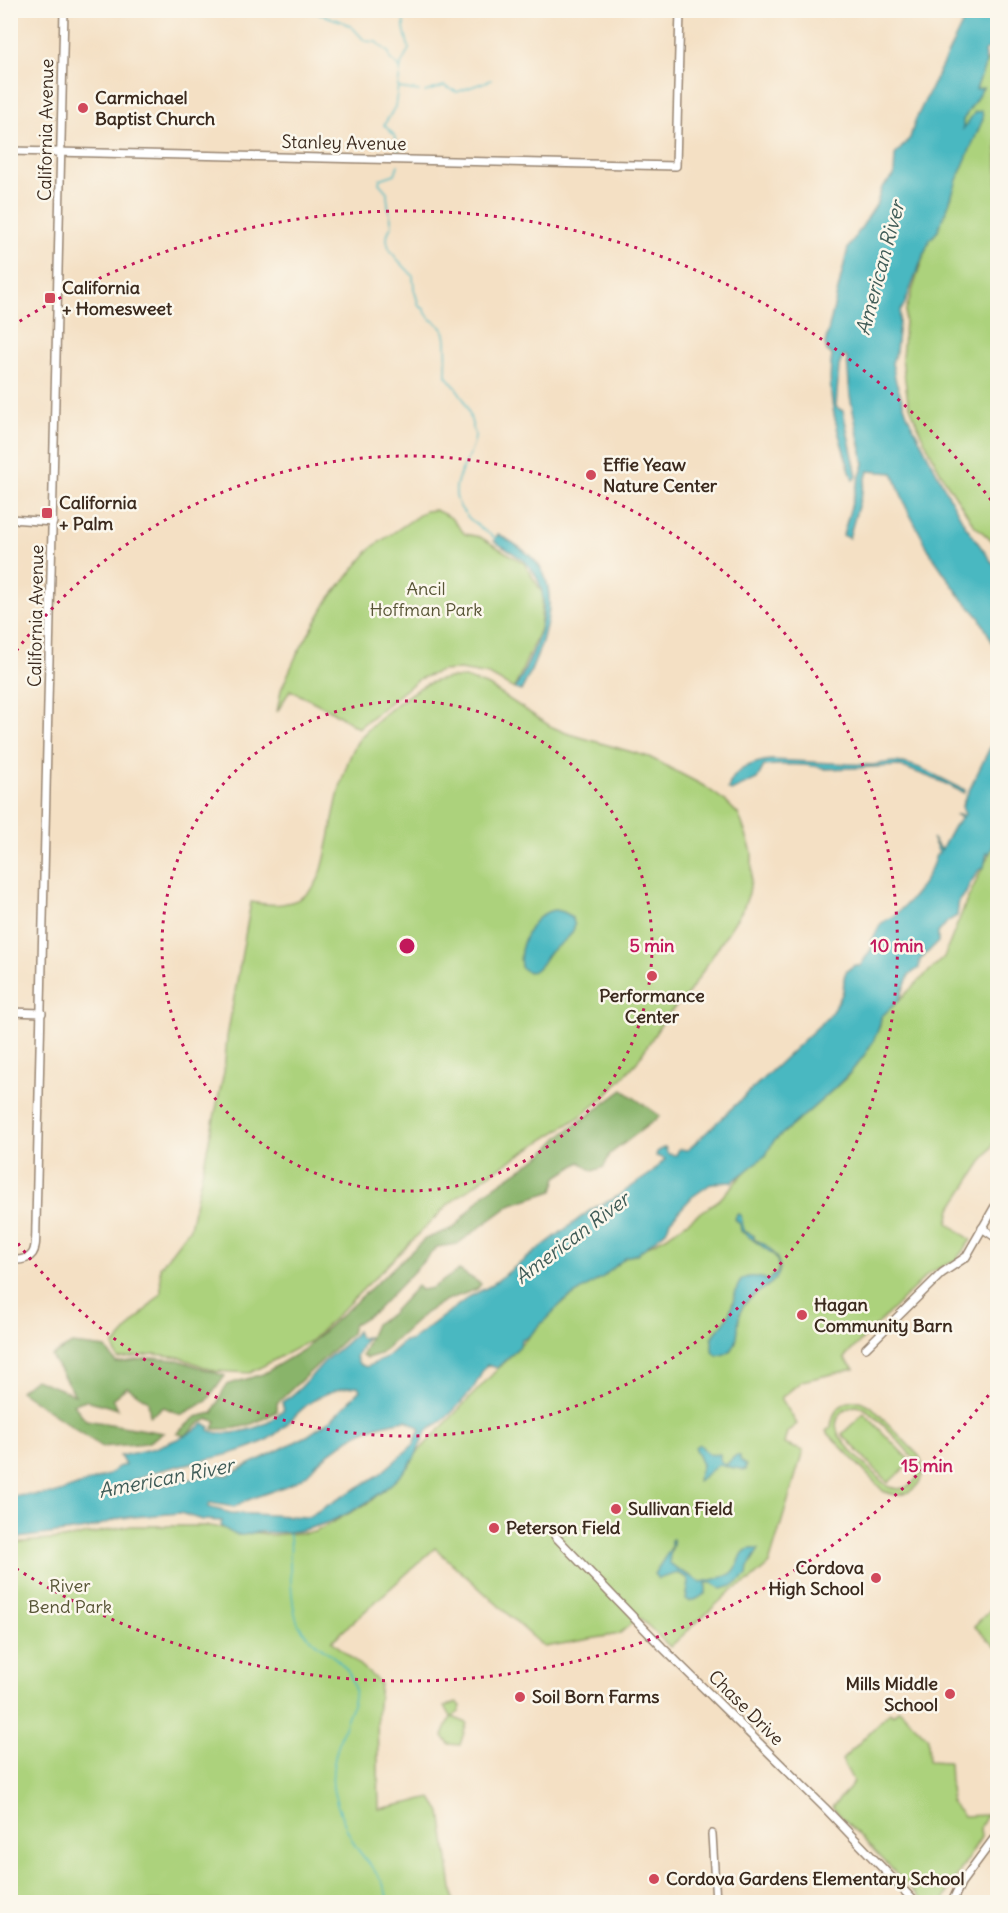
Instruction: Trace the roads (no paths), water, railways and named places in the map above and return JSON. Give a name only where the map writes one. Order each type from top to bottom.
[{"type":"street","name":"California Avenue","points":[[10,1260],[26,1260],[35,1250],[64,10]]},
{"type":"street","name":"Stanley Avenue","points":[[10,151],[676,166],[680,10]]},
{"type":"street","points":[[10,519],[53,522]]},
{"type":"street","points":[[10,1012],[42,1013]]},
{"type":"street","points":[[866,1348],[942,1273],[966,1257],[998,1201]]},
{"type":"street","points":[[982,1228],[998,1239]]},
{"type":"street","name":"Chase Drive","points":[[555,1536],[915,1902]]},
{"type":"street","points":[[952,1902],[961,1883],[998,1833]]},
{"type":"street","points":[[712,1834],[716,1902]]},
{"type":"water","name":"American River","points":[[969,10],[997,11],[997,42],[984,52],[986,63],[976,89],[983,88],[963,120],[963,129],[975,112],[982,111],[983,119],[937,232],[929,241],[900,312],[896,351],[892,363],[908,417],[965,525],[997,569],[997,651],[979,617],[960,596],[931,554],[906,507],[893,473],[868,471],[849,538],[843,535],[864,464],[850,396],[847,358],[843,356],[839,366],[836,407],[843,411],[857,476],[853,480],[835,419],[830,388],[832,355],[827,351],[825,344],[848,248],[876,205],[882,188],[894,175],[895,155],[910,138],[915,121]]},
{"type":"water","points":[[498,534],[533,559],[546,579],[549,591],[543,640],[521,691],[515,689],[537,642],[543,608],[542,591],[536,576],[525,562],[494,541]]},
{"type":"water","name":"American River","points":[[997,733],[998,825],[992,840],[993,846],[989,854],[987,852],[984,867],[979,870],[966,893],[959,900],[957,916],[948,921],[938,933],[938,942],[920,960],[919,968],[909,975],[899,1000],[881,1017],[877,1034],[854,1069],[838,1086],[773,1142],[766,1155],[732,1182],[712,1183],[692,1197],[670,1221],[666,1231],[637,1254],[626,1257],[603,1277],[564,1301],[528,1337],[521,1339],[520,1346],[497,1368],[487,1365],[469,1394],[448,1416],[427,1431],[413,1460],[385,1489],[348,1513],[328,1522],[307,1529],[287,1532],[240,1535],[221,1526],[222,1521],[203,1520],[180,1513],[121,1518],[88,1529],[11,1539],[11,1496],[54,1494],[108,1475],[118,1467],[125,1465],[120,1456],[155,1448],[185,1436],[204,1424],[210,1427],[209,1430],[231,1433],[255,1428],[269,1422],[284,1409],[282,1402],[300,1388],[357,1331],[360,1338],[368,1337],[364,1340],[356,1357],[359,1364],[366,1367],[384,1359],[404,1341],[410,1341],[469,1297],[490,1286],[592,1209],[613,1199],[653,1172],[665,1159],[656,1156],[657,1152],[665,1147],[668,1154],[676,1155],[679,1149],[688,1150],[829,1016],[842,994],[846,972],[855,965],[860,966],[872,948],[871,942],[880,925],[903,908],[925,880],[939,853],[932,838],[941,850],[954,826],[962,818],[957,815],[965,815],[962,806]],"holes":[[[358,1386],[360,1390],[333,1418],[307,1436],[228,1475],[214,1474],[155,1487],[116,1489],[152,1473],[247,1449],[280,1431],[300,1411],[320,1397],[335,1390]],[[406,1420],[420,1428],[414,1444],[379,1475],[308,1517],[231,1513],[208,1507],[210,1503],[234,1507],[289,1485],[306,1475],[349,1439],[380,1425]]]},
{"type":"water","points":[[771,760],[872,765],[905,763],[923,769],[965,790],[964,793],[900,766],[826,769],[787,765],[764,766],[757,779],[731,791],[728,789],[734,776],[739,772],[757,763]]},
{"type":"water","points":[[554,910],[568,914],[573,921],[574,929],[569,937],[549,953],[539,967],[534,971],[527,971],[521,967],[520,959],[524,941],[533,924],[546,913]]},
{"type":"water","points":[[737,1214],[741,1215],[744,1231],[753,1235],[755,1240],[767,1246],[774,1254],[780,1266],[779,1274],[768,1286],[747,1301],[740,1315],[735,1344],[726,1354],[717,1356],[712,1351],[712,1338],[727,1318],[741,1281],[747,1277],[768,1280],[778,1272],[778,1263],[774,1255],[741,1231],[740,1224],[735,1219]]},
{"type":"water","points":[[699,1444],[708,1454],[720,1454],[720,1461],[726,1465],[735,1456],[740,1456],[740,1460],[746,1465],[746,1470],[718,1465],[698,1481],[702,1465],[695,1447]]},
{"type":"water","points":[[673,1539],[670,1563],[701,1582],[730,1574],[736,1568],[744,1552],[759,1549],[748,1567],[747,1575],[732,1586],[722,1589],[712,1583],[706,1583],[706,1593],[689,1601],[686,1599],[689,1583],[687,1578],[678,1573],[658,1579],[654,1574],[671,1548]]},
{"type":"waterway","points":[[309,10],[343,22],[353,28],[365,41],[376,42],[389,53],[390,59],[400,68]]},
{"type":"waterway","points":[[399,154],[394,135],[384,125],[395,107],[401,65],[409,49],[403,10]]},
{"type":"waterway","points":[[425,92],[444,86],[457,92],[491,80]]},
{"type":"waterway","points":[[399,88],[419,91]]},
{"type":"waterway","points":[[398,165],[395,174],[380,179],[379,183],[387,192],[392,225],[387,240],[392,253],[413,276],[419,306],[444,331],[446,376],[463,398],[468,409],[475,437],[458,479],[457,499],[466,515],[497,539]]},
{"type":"waterway","points":[[289,1533],[292,1592],[298,1623],[311,1639],[345,1667],[354,1687],[353,1702],[336,1755],[333,1775],[334,1793],[348,1832],[354,1844],[380,1878],[387,1902]]},
{"type":"place","name":"Carmichael Baptist Church","points":[[83,108]]},
{"type":"place","name":"California + Homesweet","points":[[50,298]]},
{"type":"place","name":"Effie Yeaw Nature Center","points":[[591,475]]},
{"type":"place","name":"California + Palm","points":[[47,513]]},
{"type":"place","name":"Performance Center","points":[[652,976]]},
{"type":"place","name":"Hagan Community Barn","points":[[802,1315]]},
{"type":"place","name":"Sullivan Field","points":[[616,1509]]},
{"type":"place","name":"Peterson Field","points":[[494,1528]]},
{"type":"place","name":"Cordova High School","points":[[876,1578]]},
{"type":"place","name":"Mills Middle School","points":[[950,1694]]},
{"type":"place","name":"Soil Born Farms","points":[[520,1697]]},
{"type":"place","name":"Cordova Gardens Elementary School","points":[[654,1879]]},
{"type":"park label","name":"Ancil Hoffman Park","points":[[426,599]]},
{"type":"park label","name":"River Bend Park","points":[[70,1596]]}]
